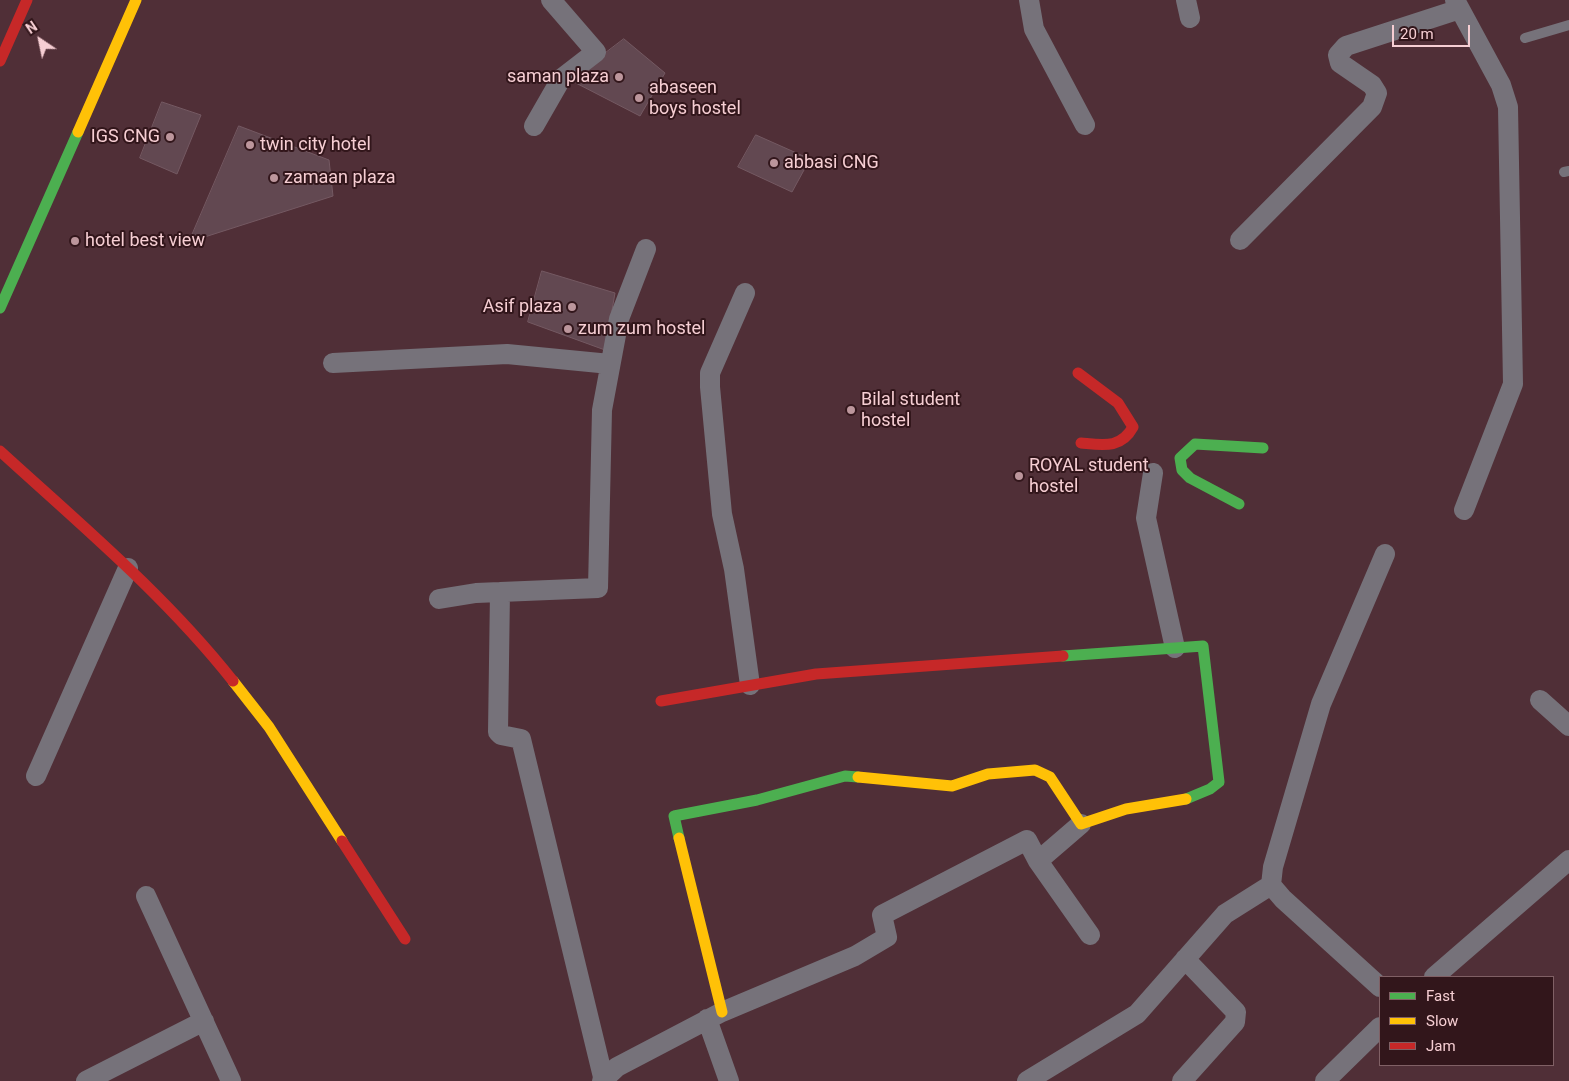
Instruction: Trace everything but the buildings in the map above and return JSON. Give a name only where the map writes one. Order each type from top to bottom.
[{"type":"main road","points":[[0,61],[27,0]]},
{"type":"main road","points":[[0,308],[136,0]]},
{"type":"main road","points":[[1078,373],[1118,404],[1133,427],[1128,438],[1118,445],[1081,442]]},
{"type":"main road","points":[[1239,504],[1190,478],[1182,470],[1180,458],[1185,451],[1195,444],[1263,448]]},
{"type":"main road","points":[[0,450],[128,568],[201,641],[269,727],[405,939]]},
{"type":"main road","points":[[661,700],[816,674],[1203,646],[1219,782],[1211,790],[1198,796],[1125,810],[1081,824],[1050,777],[1035,770],[988,774],[952,786],[845,776],[757,800],[674,816],[715,1016]]},
{"type":"street","points":[[534,126],[561,79],[596,52],[551,0]]},
{"type":"street","points":[[1029,0],[1034,29],[1085,125]]},
{"type":"street","points":[[1240,240],[1372,107],[1377,93],[1372,85],[1340,63],[1338,55],[1346,46],[1457,5],[1502,85],[1508,107],[1513,384],[1464,510]]},
{"type":"street","points":[[439,599],[476,593],[598,588],[602,410],[619,319],[646,249]]},
{"type":"street","points":[[745,293],[710,373],[710,387],[722,514],[734,569],[750,685]]},
{"type":"street","points":[[333,362],[506,354],[610,364]]},
{"type":"street","points":[[1153,473],[1146,518],[1175,648]]},
{"type":"street","points":[[1027,1081],[1137,1014],[1225,914],[1271,885],[1274,867],[1321,704],[1385,554]]},
{"type":"street","points":[[36,776],[128,568]]},
{"type":"street","points":[[500,592],[498,732],[501,735],[521,739],[603,1081]]},
{"type":"street","points":[[1540,700],[1569,726]]},
{"type":"street","points":[[1038,861],[1081,824]]},
{"type":"street","points":[[603,1081],[617,1067],[715,1016],[855,956],[887,937],[882,915],[1027,840],[1038,861],[1090,935]]},
{"type":"street","points":[[1435,976],[1569,860]]},
{"type":"street","points":[[1271,885],[1283,899],[1379,986]]},
{"type":"street","points":[[146,896],[231,1081]]},
{"type":"street","points":[[1182,1081],[1236,1022],[1236,1012],[1185,959]]},
{"type":"street","points":[[715,1016],[729,1081]]},
{"type":"street","points":[[86,1081],[204,1021]]},
{"type":"street","points":[[1325,1081],[1379,1028]]},
{"type":"lane","points":[[1525,38],[1569,25]]},
{"type":"traffic: fast","points":[[0,308],[78,132]]},
{"type":"traffic: fast","points":[[1239,504],[1190,478],[1182,470],[1180,458],[1195,444],[1263,448]]},
{"type":"traffic: fast","points":[[1063,656],[1203,646],[1219,782],[1210,789],[1186,799]]},
{"type":"traffic: fast","points":[[679,838],[674,816],[757,800],[845,776],[858,777]]},
{"type":"traffic: slow","points":[[78,132],[136,0]]},
{"type":"traffic: slow","points":[[233,681],[269,727],[342,841]]},
{"type":"traffic: slow","points":[[858,777],[952,786],[988,774],[1035,770],[1050,777],[1081,824],[1126,809],[1186,799]]},
{"type":"traffic: slow","points":[[679,838],[722,1012]]},
{"type":"traffic: jam","points":[[0,61],[27,0]]},
{"type":"traffic: jam","points":[[1078,373],[1118,403],[1133,427],[1123,439],[1111,444],[1081,443]]},
{"type":"traffic: jam","points":[[0,451],[121,561],[179,619],[233,681]]},
{"type":"traffic: jam","points":[[661,701],[816,674],[1063,656]]},
{"type":"traffic: jam","points":[[342,841],[405,939]]},
{"type":"place","name":"saman plaza","points":[[619,77]]},
{"type":"place","name":"abaseen boys hostel","points":[[639,98]]},
{"type":"place","name":"IGS CNG","points":[[170,137]]},
{"type":"place","name":"twin city hotel","points":[[250,145]]},
{"type":"place","name":"abbasi CNG","points":[[774,163]]},
{"type":"place","name":"zamaan plaza","points":[[274,178]]},
{"type":"place","name":"hotel best view","points":[[75,241]]},
{"type":"place","name":"Asif plaza","points":[[572,307]]},
{"type":"place","name":"zum zum hostel","points":[[568,329]]},
{"type":"place","name":"Bilal student hostel","points":[[851,410]]},
{"type":"place","name":"ROYAL student hostel","points":[[1019,476]]}]
